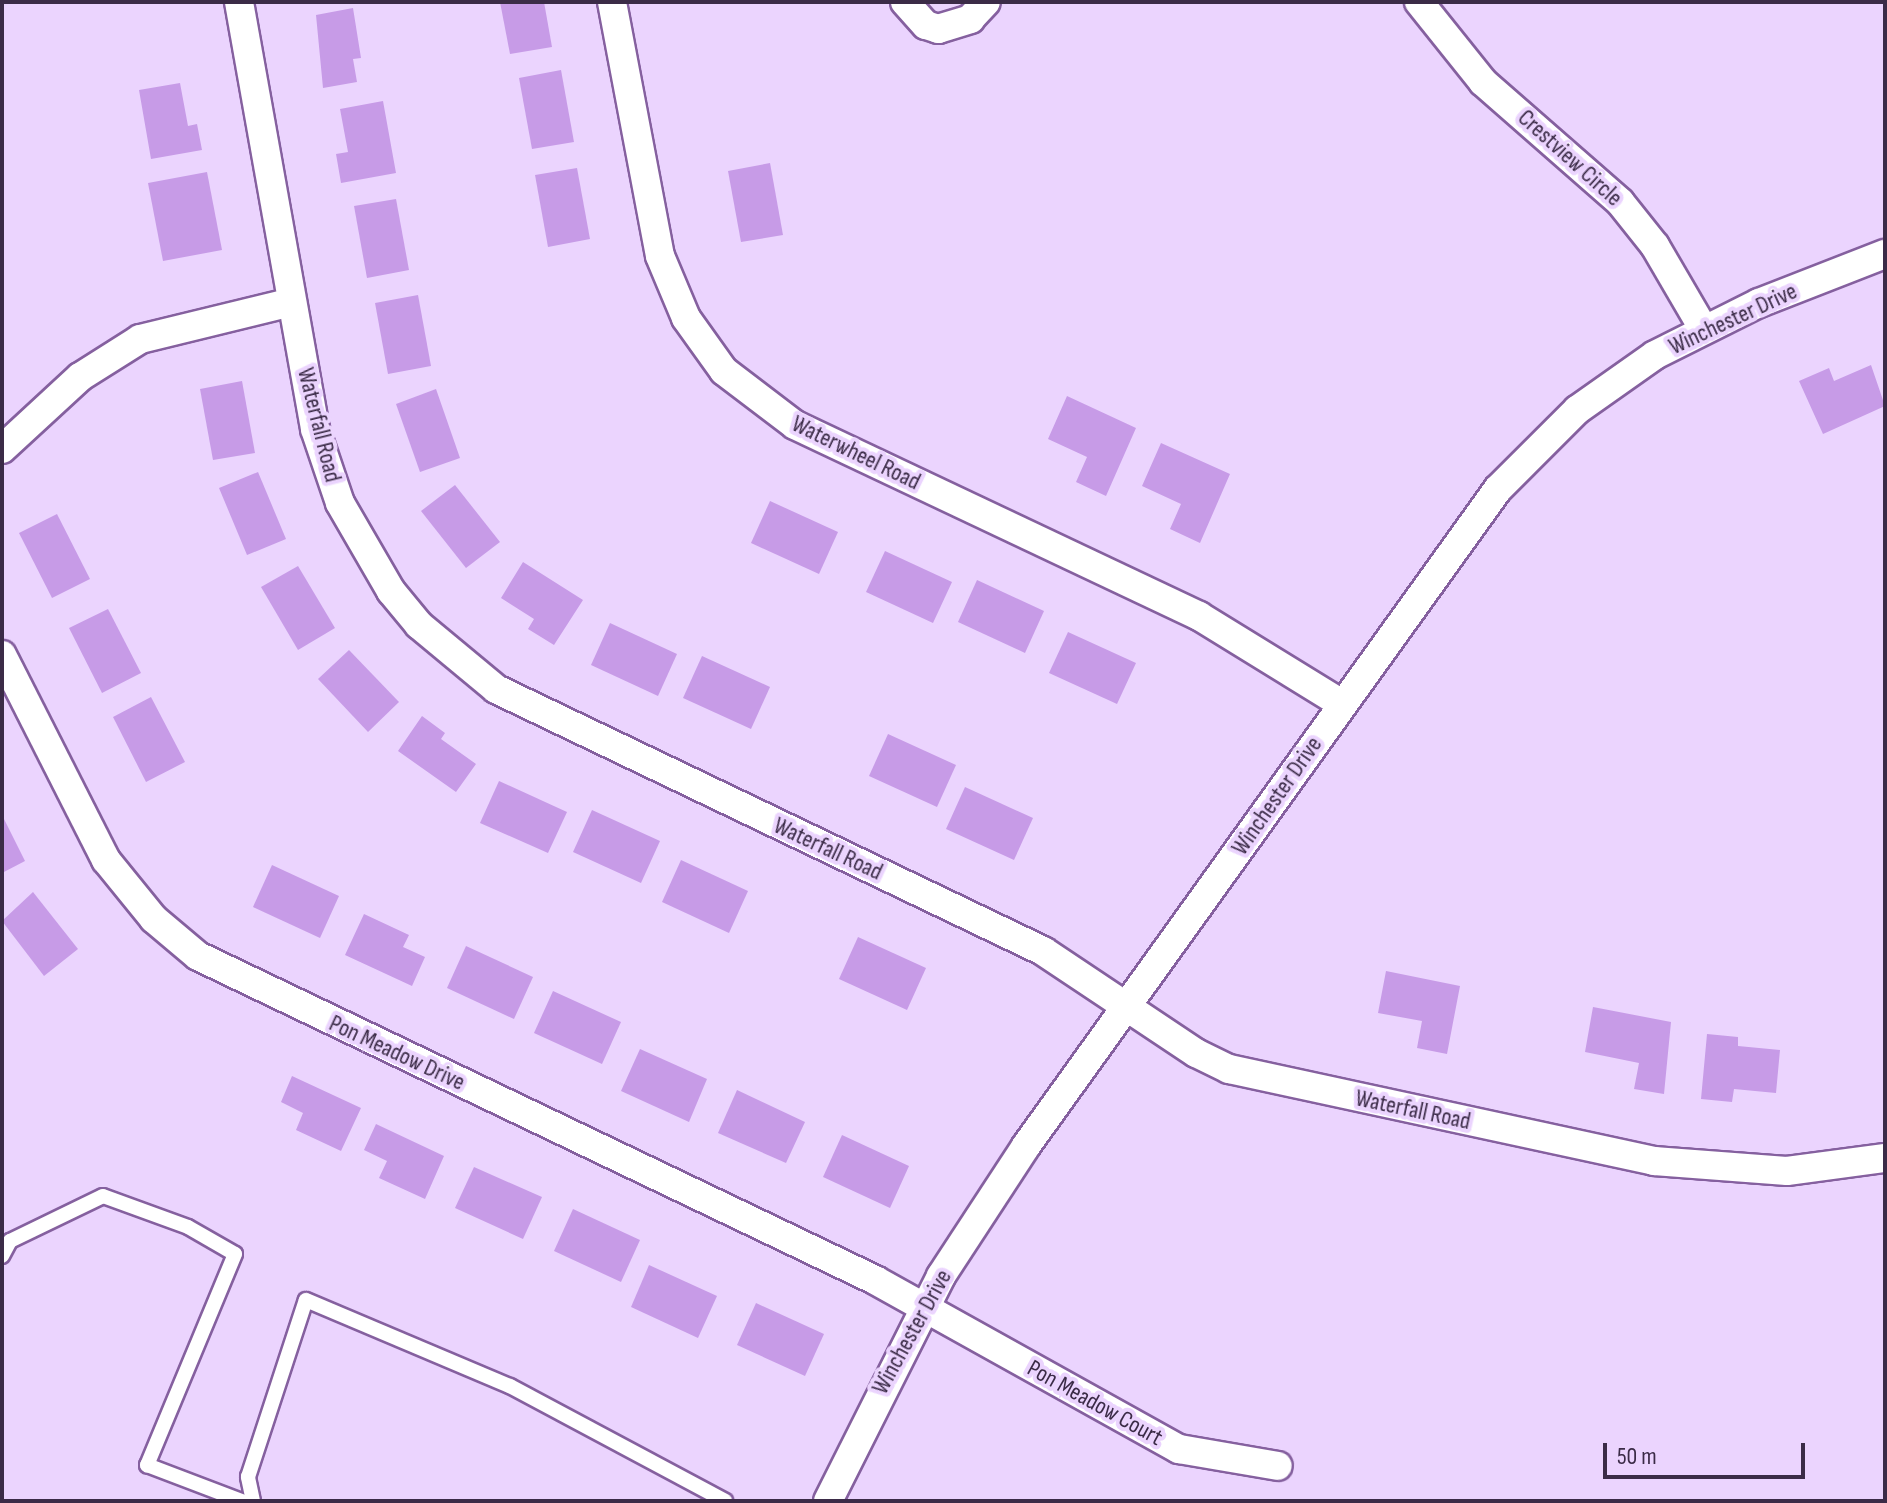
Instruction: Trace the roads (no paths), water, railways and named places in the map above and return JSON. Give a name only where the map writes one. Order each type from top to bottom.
[{"type":"street","name":"Waterfall Road","points":[[239,2],[315,429],[340,503],[391,591],[451,656],[542,714],[1043,951],[1196,1053],[1255,1077],[1654,1161],[1721,1170],[1787,1171],[1885,1158]]},
{"type":"street","name":"Waterwheel Road","points":[[612,2],[660,256],[686,318],[724,371],[795,425],[1199,616],[1342,704]]},
{"type":"street","points":[[905,2],[926,25],[938,29],[970,19],[986,2]]},
{"type":"street","name":"Crestview Circle","points":[[1419,2],[1448,45],[1483,82],[1620,202],[1655,246],[1703,328]]},
{"type":"street","name":"Winchester Drive","points":[[828,1501],[924,1307],[1026,1146],[1468,527],[1531,454],[1605,388],[1703,328],[1885,254]]},
{"type":"street","points":[[2,449],[80,377],[140,339],[292,302]]},
{"type":"street","name":"Pon Meadow Drive","points":[[2,655],[106,860],[154,919],[198,956],[924,1307]]},
{"type":"street","name":"Pon Meadow Court","points":[[924,1307],[1179,1449],[1278,1466]]},
{"type":"lane","points":[[2,1256],[10,1241],[103,1196],[188,1227],[235,1254],[147,1465],[242,1501]]},
{"type":"lane","points":[[253,1501],[248,1477],[306,1300],[510,1386],[725,1501]]}]
